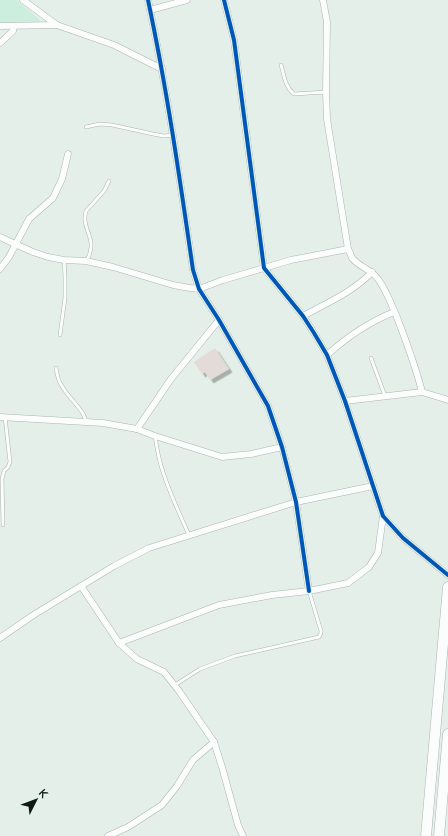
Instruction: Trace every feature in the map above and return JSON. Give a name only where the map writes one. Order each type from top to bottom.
[{"type":"main road","points":[[426,836],[448,587]]},
{"type":"main road","points":[[439,836],[447,761],[448,734]]},
{"type":"street","points":[[23,0],[57,25],[114,45],[162,69]]},
{"type":"street","points":[[148,0],[162,69],[193,270],[199,289],[220,320],[268,406],[282,447],[296,502],[308,590]]},
{"type":"street","points":[[150,10],[187,0]]},
{"type":"street","points":[[224,0],[234,40],[264,268],[303,316],[327,355],[345,401],[383,516],[403,538],[448,576]]},
{"type":"street","points":[[324,0],[327,22],[327,119],[348,250],[358,263],[372,272],[386,292],[410,350],[422,392]]},
{"type":"street","points":[[0,26],[57,25]]},
{"type":"street","points":[[0,43],[13,31],[14,26]]},
{"type":"street","points":[[0,269],[29,219],[53,198],[62,179],[68,154]]},
{"type":"street","points":[[0,236],[33,252],[48,257],[64,260],[86,261],[113,267],[173,285],[199,289],[223,280],[291,260],[348,250]]},
{"type":"street","points":[[303,316],[356,286],[367,278],[372,272]]},
{"type":"street","points":[[327,355],[342,342],[378,318],[394,312]]},
{"type":"street","points":[[137,429],[171,379],[220,320]]},
{"type":"street","points":[[345,401],[422,392],[448,400]]},
{"type":"street","points":[[3,417],[103,424],[137,429],[222,457],[251,454],[282,447]]},
{"type":"street","points":[[0,638],[114,566],[149,548],[296,502],[373,486]]},
{"type":"street","points":[[119,643],[219,605],[348,583],[369,567],[378,553],[383,516]]},
{"type":"street","points":[[81,586],[119,643],[137,659],[164,672],[175,685],[214,742],[238,825],[243,836]]},
{"type":"street","points":[[108,836],[128,827],[162,805],[177,786],[193,760],[214,742]]},
{"type":"lane","points":[[281,65],[287,86],[294,94],[326,92]]},
{"type":"lane","points":[[86,127],[100,124],[112,125],[164,136],[173,135]]},
{"type":"lane","points":[[86,261],[90,253],[91,243],[85,222],[86,211],[104,191],[109,181]]},
{"type":"lane","points":[[60,335],[65,298],[64,260]]},
{"type":"lane","points":[[371,358],[386,396]]},
{"type":"lane","points":[[56,368],[57,375],[62,386],[85,416],[86,423]]},
{"type":"lane","points":[[3,417],[10,462],[3,474],[2,479],[3,525]]},
{"type":"lane","points":[[155,436],[163,472],[189,535]]},
{"type":"lane","points":[[175,685],[200,669],[235,656],[318,638],[321,631],[308,590]]},
{"type":"green space","points":[[0,0],[16,0],[39,19],[40,23],[0,25]]},
{"type":"building","points":[[215,348],[229,369],[210,380],[205,372],[202,374],[194,362]]},
{"type":"cycle path","points":[[148,0],[167,101],[193,270],[199,289],[219,320],[268,406],[282,447],[296,502],[309,591]]},
{"type":"cycle path","points":[[224,0],[234,40],[264,268],[303,316],[327,355],[345,401],[383,516],[403,538],[448,575]]}]
